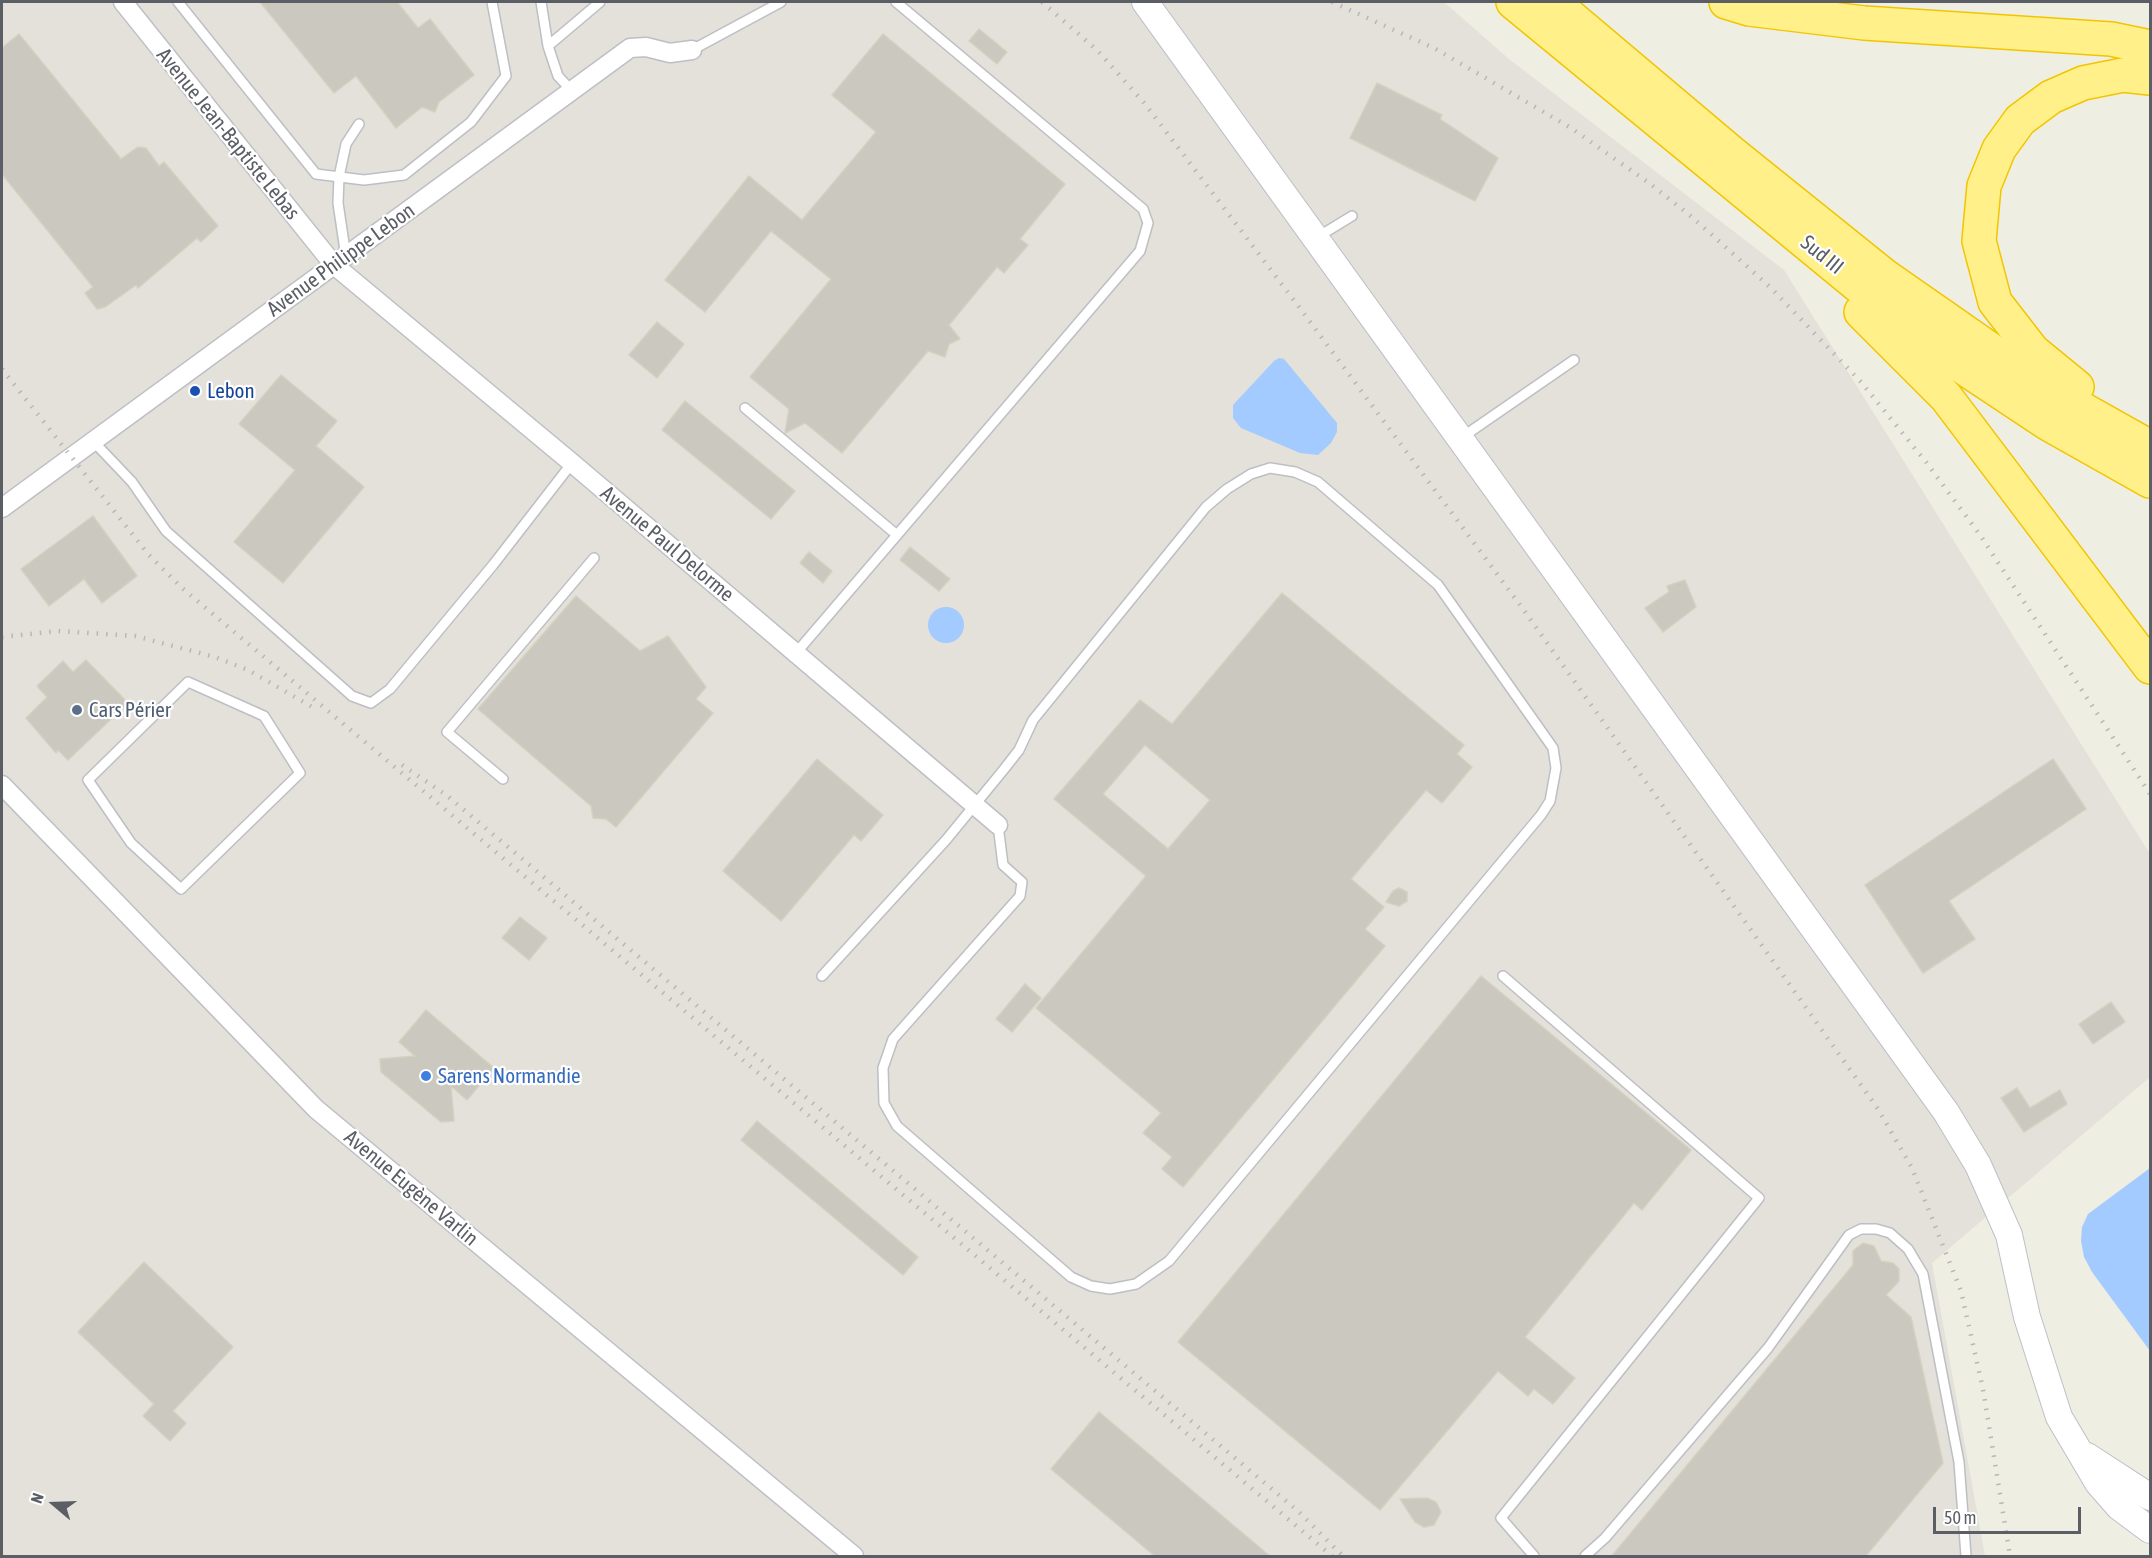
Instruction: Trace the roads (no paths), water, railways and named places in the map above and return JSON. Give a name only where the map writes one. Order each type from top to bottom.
[{"type":"highway","name":"Sud III","points":[[1513,2],[1934,348],[2047,423],[2151,481]]},
{"type":"highway","name":"Sud III","points":[[1553,2],[1732,153],[1885,276],[2050,391],[2146,445]]},
{"type":"highway","points":[[1726,2],[1749,9],[1864,23],[2111,39],[2151,47]]},
{"type":"highway","points":[[2146,445],[2033,351],[1995,302],[1979,241],[1984,186],[1999,149],[2020,120],[2051,97],[2082,82],[2123,75],[2151,78]]},
{"type":"highway","points":[[1821,255],[1838,289],[1946,397],[2151,667]]},
{"type":"street","name":"Avenue Jean-Baptiste Lebas","points":[[123,2],[340,261]]},
{"type":"street","points":[[1145,2],[1461,438],[1963,1139],[1994,1198],[2009,1235],[2027,1317],[2059,1417],[2098,1484],[2112,1499],[2151,1530]]},
{"type":"street","name":"Avenue Philippe Lebon","points":[[2,508],[630,48],[646,47],[670,53],[692,50]]},
{"type":"street","name":"Avenue Paul Delorme","points":[[340,261],[572,463],[998,825]]},
{"type":"street","name":"Avenue Eugène Varlin","points":[[2,785],[316,1109],[854,1557]]},
{"type":"street","points":[[2075,1447],[2151,1497]]},
{"type":"lane","points":[[178,2],[316,174],[364,180],[404,175],[471,122],[506,76],[492,2]]},
{"type":"lane","points":[[541,2],[548,46],[558,76],[572,91]]},
{"type":"lane","points":[[548,46],[600,2]]},
{"type":"lane","points":[[692,50],[781,2]]},
{"type":"lane","points":[[796,653],[1140,251],[1148,223],[1143,210],[896,2]]},
{"type":"lane","points":[[340,261],[339,177],[346,144],[359,124]]},
{"type":"lane","points":[[1316,238],[1352,216]]},
{"type":"lane","points":[[1461,438],[1574,360]]},
{"type":"lane","points":[[745,408],[897,535]]},
{"type":"lane","points":[[93,441],[132,482],[166,531],[352,696],[371,703],[390,689],[493,565],[572,463]]},
{"type":"lane","points":[[822,976],[975,805],[1019,750],[1033,720],[1206,507],[1227,489],[1251,474],[1270,468],[1295,472],[1318,482],[1438,585],[1553,748],[1556,768],[1552,792],[1541,815],[1169,1260],[1136,1284],[1110,1289],[1091,1286],[1071,1277],[897,1126],[884,1103],[882,1068],[893,1039],[1020,896],[1022,882],[1003,865],[998,825]]},
{"type":"lane","points":[[503,779],[447,732],[594,558]]},
{"type":"lane","points":[[188,682],[264,716],[300,772],[182,889],[131,843],[88,780],[188,682]]},
{"type":"lane","points":[[1503,976],[1759,1198],[1501,1518],[1534,1557]]},
{"type":"lane","points":[[1585,1557],[1605,1538],[1768,1348],[1849,1235],[1861,1229],[1876,1229],[1890,1233],[1908,1249],[1923,1274],[1959,1462],[1966,1557]]},
{"type":"water","points":[[1279,358],[1284,359],[1337,423],[1337,432],[1331,443],[1318,455],[1300,453],[1241,428],[1233,418],[1233,405]]},
{"type":"water","points":[[946,607],[959,612],[964,625],[959,638],[946,643],[933,638],[928,625],[933,612]]},
{"type":"water","points":[[2150,1168],[2150,1351],[2092,1272],[2084,1257],[2081,1241],[2082,1227],[2088,1214]]},
{"type":"railway","points":[[1042,2],[1098,51],[1145,104],[1299,307],[1523,609],[1878,1109],[1912,1168],[1961,1291],[1983,1389],[2010,1556]]},
{"type":"railway","points":[[1332,2],[1434,48],[1571,128],[1649,183],[1692,217],[1771,288],[1861,382],[1926,462],[1980,535],[2150,794]]},
{"type":"railway","points":[[2,369],[148,554],[182,588],[1332,1556]]},
{"type":"railway","points":[[2,637],[58,631],[135,636],[215,657],[248,670],[314,708]]},
{"type":"railway","points":[[402,765],[445,794],[1254,1474],[1298,1511],[1343,1556]]},
{"type":"place","name":"Lebon","points":[[195,391]]},
{"type":"place","name":"Cars Périer","points":[[77,710]]},
{"type":"place","name":"Sarens Normandie","points":[[426,1076]]}]
